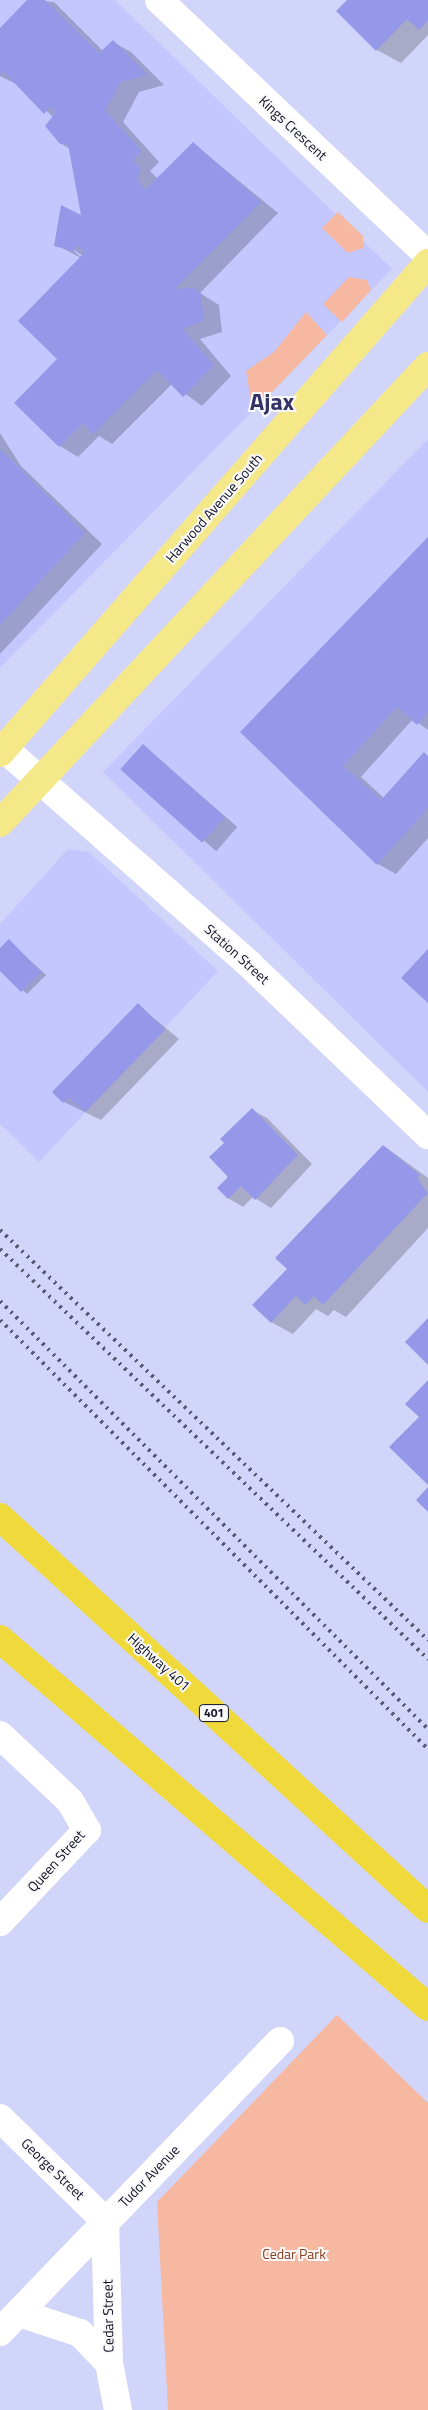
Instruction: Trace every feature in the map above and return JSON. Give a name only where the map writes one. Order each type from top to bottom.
[{"type":"highway","name":"Highway 401","points":[[0,1517],[428,1909]]},
{"type":"highway","points":[[0,1640],[428,2007]]},
{"type":"main road","name":"Harwood Avenue South","points":[[1,749],[428,263]]},
{"type":"main road","points":[[0,823],[428,366]]},
{"type":"street","name":"Kings Crescent","points":[[159,0],[428,256]]},
{"type":"street","name":"Station Street","points":[[1,749],[40,779],[249,964],[428,1135]]},
{"type":"street","name":"Queen Street","points":[[0,1735],[70,1801],[87,1830],[0,1922]]},
{"type":"street","name":"Tudor Avenue","points":[[0,2332],[280,2041]]},
{"type":"street","name":"George Street","points":[[0,2118],[105,2221]]},
{"type":"street","name":"Cedar Street","points":[[105,2221],[109,2363],[118,2410]]},
{"type":"street","points":[[19,2313],[80,2333],[109,2363]]},
{"type":"shaded area","points":[[0,0],[115,0],[392,269],[0,668]]},
{"type":"shaded area","points":[[428,439],[428,1092],[103,772]]},
{"type":"shaded area","points":[[68,849],[89,852],[218,971],[39,1162],[0,1124],[0,924]]},
{"type":"green space","points":[[338,212],[363,236],[363,248],[348,253],[322,228]]},
{"type":"green space","points":[[349,277],[367,280],[371,290],[342,322],[323,304]]},
{"type":"green space","points":[[306,312],[327,335],[253,412],[246,371],[274,352]]},
{"type":"green space","name":"Cedar Park","points":[[337,2015],[428,2103],[428,2410],[168,2410],[157,2202]]},
{"type":"building","points":[[27,0],[45,0],[99,53],[113,40],[147,75],[121,82],[105,111],[142,151],[133,160],[140,168],[137,179],[145,190],[193,142],[261,202],[175,289],[194,288],[201,293],[204,321],[183,329],[214,365],[183,397],[157,370],[93,434],[83,423],[59,447],[14,403],[57,359],[18,321],[85,252],[78,245],[73,251],[54,246],[61,205],[81,215],[68,144],[60,144],[45,126],[56,112],[50,107],[44,114],[3,71],[0,75],[0,28]]},
{"type":"building","points":[[347,0],[428,0],[428,20],[419,30],[407,19],[376,51],[336,11]]},
{"type":"building","points":[[0,449],[85,533],[0,625]]},
{"type":"building","points":[[428,537],[428,712],[417,725],[397,707],[343,766],[381,800],[424,752],[428,756],[428,808],[377,865],[240,732]]},
{"type":"building","points":[[143,744],[225,818],[202,843],[120,769]]},
{"type":"building","points":[[9,939],[41,972],[21,992],[0,971],[0,948]]},
{"type":"building","points":[[428,949],[428,1003],[401,978]]},
{"type":"building","points":[[138,1003],[165,1030],[85,1112],[69,1097],[63,1103],[52,1092]]},
{"type":"building","points":[[252,1108],[298,1155],[255,1200],[241,1186],[228,1199],[217,1188],[228,1177],[209,1157],[224,1143],[220,1139]]},
{"type":"building","points":[[383,1145],[420,1175],[417,1178],[428,1193],[323,1305],[314,1296],[305,1305],[296,1296],[271,1323],[252,1305],[287,1269],[275,1258]]},
{"type":"building","points":[[428,1318],[428,1365],[405,1342]]},
{"type":"building","points":[[428,1380],[428,1485],[389,1447],[419,1417],[405,1404]]},
{"type":"building","points":[[428,1487],[428,1512],[416,1500]]},
{"type":"railway","points":[[0,1230],[428,1640]]},
{"type":"railway","points":[[0,1249],[428,1659]]},
{"type":"railway","points":[[0,1301],[428,1729]]},
{"type":"railway","points":[[0,1320],[428,1749]]},
{"type":"district","name":"Ajax","points":[[272,402]]}]
